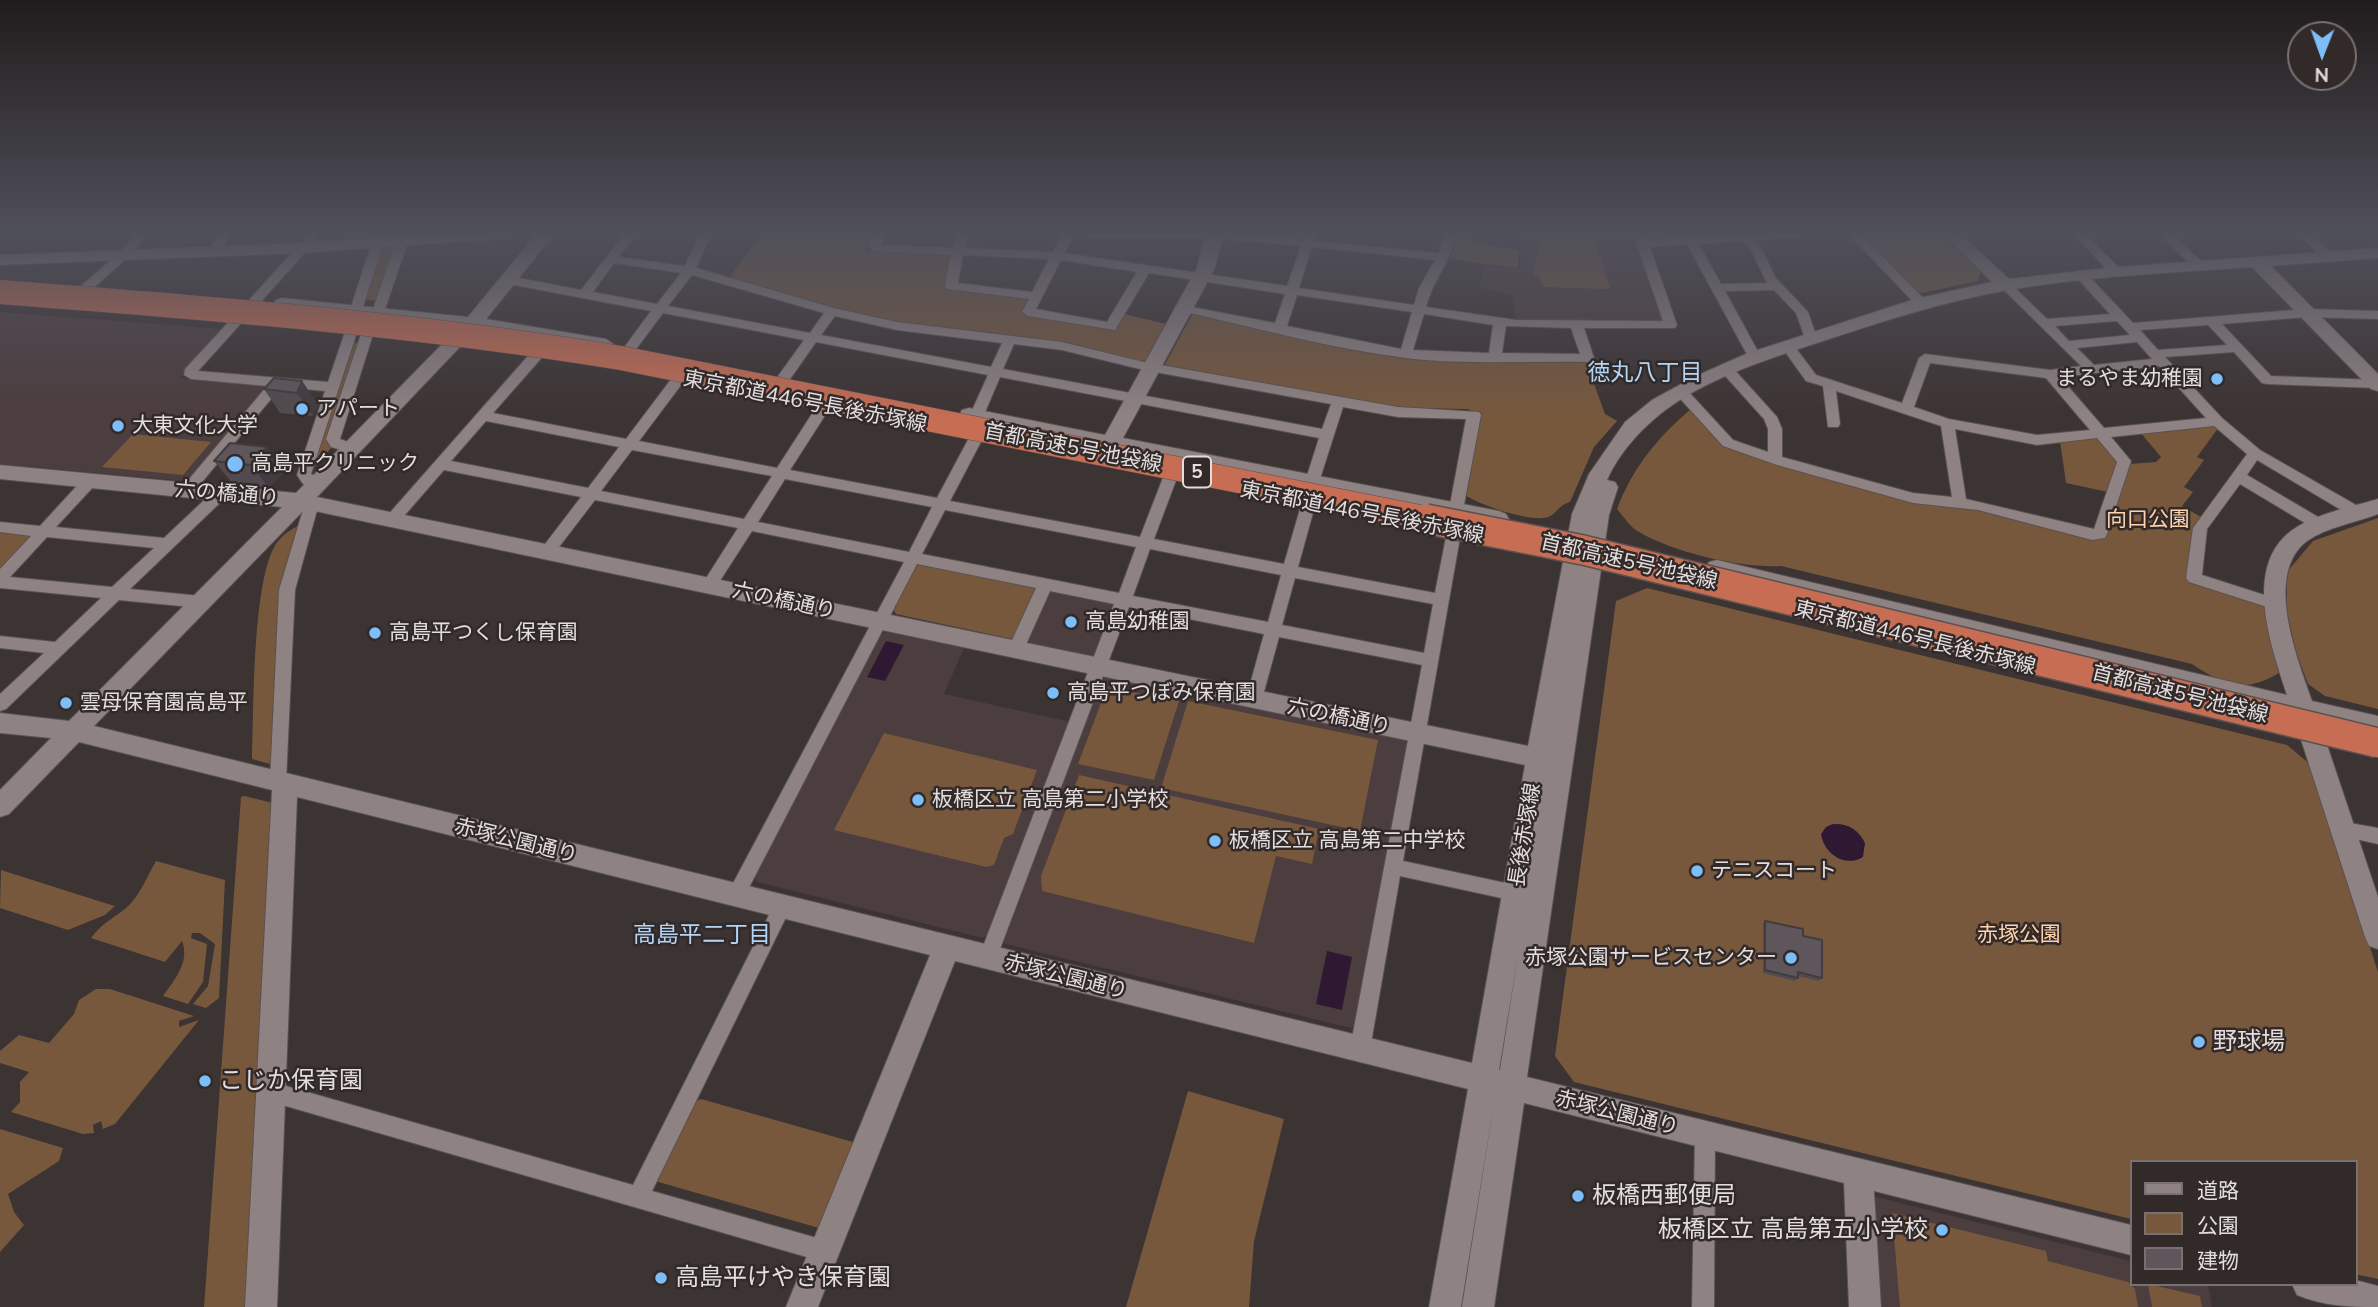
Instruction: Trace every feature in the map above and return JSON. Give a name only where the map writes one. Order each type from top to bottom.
[{"type":"highway","name":"首都高速5号池袋線","points":[[75,294],[365,321],[621,358],[1583,550],[2378,743]]},
{"type":"highway","name":"首都高速5号池袋線","points":[[89,294],[367,316],[471,328],[625,353],[1584,544],[2378,733]]},
{"type":"main road","name":"東京都道446号長後赤塚線","points":[[125,294],[247,309],[364,319],[473,323],[629,349],[783,379],[1171,475],[1456,510],[1584,548],[2378,751]]},
{"type":"main road","points":[[0,806],[201,602],[306,502],[317,482],[459,339],[497,294]]},
{"type":"main road","points":[[1111,443],[1192,294]]},
{"type":"main road","name":"長後赤塚線","points":[[1445,1307],[1498,1083],[1584,548],[1613,477],[1635,445],[1678,395],[1726,369],[1787,346],[1921,303],[1963,294]]},
{"type":"main road","points":[[2288,294],[2378,384]]},
{"type":"main road","name":"東京都道446号長後赤塚線","points":[[0,298],[247,309]]},
{"type":"main road","name":"東京都道446号長後赤塚線","points":[[364,319],[824,406],[1111,443],[1311,492],[1454,532],[1584,548],[2378,726]]},
{"type":"main road","name":"六の橋通り","points":[[0,472],[306,502],[1550,761]]},
{"type":"main road","points":[[2368,510],[2320,524],[2297,536],[2284,550],[2277,565],[2275,604],[2280,639],[2374,912],[2378,937]]},
{"type":"main road","name":"赤塚公園通り","points":[[0,723],[74,731],[2130,1240]]},
{"type":"main road","name":"長後赤塚線","points":[[1478,1307],[1515,893],[1550,761]]},
{"type":"main road","points":[[261,1307],[272,1092],[282,783]]},
{"type":"main road","points":[[802,1307],[947,947]]},
{"type":"main road","points":[[1858,1173],[1865,1307]]},
{"type":"main road","points":[[2316,1286],[2378,1302]]},
{"type":"street","points":[[261,294],[190,372],[191,375],[333,387]]},
{"type":"street","points":[[351,448],[336,444],[333,439],[370,294]]},
{"type":"street","points":[[317,482],[307,480],[304,475],[333,387],[376,294]]},
{"type":"street","points":[[579,294],[1327,435]]},
{"type":"street","points":[[629,349],[671,294]]},
{"type":"street","points":[[773,294],[897,326],[1062,346],[1152,367],[1398,412],[1474,415],[1456,510]]},
{"type":"street","points":[[1019,294],[1036,296],[1028,312],[1111,327],[1130,294]]},
{"type":"street","points":[[1280,328],[1291,294]]},
{"type":"street","points":[[1313,294],[1500,322],[1671,325],[1660,294]]},
{"type":"street","points":[[1406,354],[1423,294]]},
{"type":"street","points":[[1720,294],[1755,357]]},
{"type":"street","points":[[1784,294],[1802,312],[1811,338]]},
{"type":"street","points":[[1912,294],[1921,303]]},
{"type":"street","points":[[2014,294],[2092,370]]},
{"type":"street","points":[[2099,294],[2217,421],[2255,453],[2368,510]]},
{"type":"street","points":[[1185,308],[1406,354],[1588,358],[1576,325]]},
{"type":"street","points":[[783,379],[832,311]]},
{"type":"street","points":[[2045,323],[2212,320],[2307,313],[2378,315]]},
{"type":"street","points":[[2212,320],[2267,380],[2378,384]]},
{"type":"street","points":[[1495,357],[1500,322]]},
{"type":"street","points":[[2067,345],[2140,338]]},
{"type":"street","points":[[736,895],[941,504],[977,427],[995,372],[1009,341]]},
{"type":"street","points":[[1787,346],[1811,378],[1947,423],[2037,440],[2217,421]]},
{"type":"street","points":[[1907,409],[1925,358],[2050,374],[2238,348]]},
{"type":"street","points":[[392,520],[540,351]]},
{"type":"street","points":[[1726,369],[1770,417],[1775,429],[1775,458]]},
{"type":"street","points":[[1678,395],[1728,443],[1824,475],[1913,498],[1978,505],[2092,535],[2100,534],[2124,461],[2050,374]]},
{"type":"street","points":[[547,552],[680,377]]},
{"type":"street","points":[[187,490],[278,382]]},
{"type":"street","points":[[1829,384],[1833,424]]},
{"type":"street","points":[[1254,699],[1338,402]]},
{"type":"street","points":[[709,586],[824,406]]},
{"type":"street","points":[[482,416],[1442,600]]},
{"type":"street","points":[[1947,423],[1960,504]]},
{"type":"street","points":[[2255,453],[2200,528],[2194,578],[2275,604]]},
{"type":"street","points":[[441,464],[1431,661]]},
{"type":"street","points":[[988,957],[1171,475]]},
{"type":"street","points":[[2238,476],[2320,524]]},
{"type":"street","points":[[0,580],[90,481]]},
{"type":"street","points":[[0,704],[221,493]]},
{"type":"street","points":[[282,783],[287,590],[306,502]]},
{"type":"street","points":[[0,527],[167,544]]},
{"type":"street","points":[[1360,1049],[1454,532]]},
{"type":"street","points":[[0,580],[201,602]]},
{"type":"street","points":[[1016,649],[1045,584]]},
{"type":"street","points":[[0,642],[58,648]]},
{"type":"street","points":[[2344,830],[2378,836]]},
{"type":"street","points":[[1393,867],[1515,893]]},
{"type":"street","points":[[638,1197],[782,907]]},
{"type":"street","points":[[272,1092],[824,1251]]},
{"type":"street","points":[[1703,1307],[1705,1135]]},
{"type":"shaded area","points":[[1507,294],[1656,294],[1664,319],[1660,322],[1516,321],[1512,295]]},
{"type":"shaded area","name":"大東文化大学","points":[[0,312],[222,329],[223,332],[180,378],[267,385],[269,388],[192,479],[186,481],[0,464]]},
{"type":"shaded area","name":"高島幼稚園","points":[[1050,589],[1113,601],[1115,606],[1098,654],[1092,656],[1027,642],[1025,638]]},
{"type":"shaded area","name":"板橋区立 高島第二小学校","points":[[887,632],[964,648],[944,694],[1071,722],[989,935],[983,938],[757,882],[755,877],[881,634]]},
{"type":"shaded area","points":[[886,641],[904,645],[885,681],[867,677]]},
{"type":"shaded area","name":"板橋区立 高島第二中学校","points":[[1105,678],[1405,740],[1409,745],[1357,1026],[1351,1028],[1005,944],[1002,938],[1099,680]]},
{"type":"shaded area","points":[[1833,824],[1848,826],[1860,834],[1865,843],[1863,857],[1843,860],[1826,848],[1821,834],[1826,827]]},
{"type":"shaded area","points":[[1327,951],[1352,957],[1342,1010],[1316,1004]]},
{"type":"shaded area","name":"板橋区立 高島第五小学校","points":[[1877,1197],[2130,1261],[2130,1286],[2208,1286],[2212,1307],[1880,1307],[1874,1199]]},
{"type":"green space","points":[[364,294],[381,294],[379,301],[362,299]]},
{"type":"green space","points":[[779,294],[1000,294],[1026,297],[1033,316],[1113,330],[1124,314],[1166,324],[1151,363],[1126,363],[1089,351],[863,316]]},
{"type":"green space","points":[[1198,314],[1378,353],[1586,362],[1605,414],[1617,421],[1594,447],[1570,502],[1548,517],[1517,515],[1491,507],[1464,494],[1479,416],[1468,409],[1399,408],[1169,368],[1165,364],[1192,315]]},
{"type":"green space","points":[[351,342],[361,343],[328,443],[331,448],[312,470]]},
{"type":"green space","name":"向口公園","points":[[1692,408],[1718,437],[1774,463],[1912,502],[1978,508],[2092,539],[2129,464],[2156,462],[2161,457],[2140,432],[2214,425],[2219,427],[2197,457],[2204,460],[2184,487],[2193,492],[2182,506],[2201,517],[2194,526],[2189,581],[2264,604],[2279,673],[2255,684],[2234,685],[2214,678],[2192,664],[1781,566],[1708,558],[1654,540],[1633,528],[1617,509],[1639,466],[1668,430]]},
{"type":"green space","points":[[133,434],[211,442],[183,475],[102,467]]},
{"type":"green space","points":[[2095,437],[2101,439],[2117,463],[2108,492],[2066,483],[2060,441]]},
{"type":"green space","points":[[2378,518],[2378,709],[2325,696],[2308,684],[2296,652],[2287,612],[2287,572],[2313,541]]},
{"type":"green space","points":[[301,525],[274,761],[270,764],[252,759],[258,615],[268,562],[276,544],[287,532]]},
{"type":"green space","points":[[0,531],[33,537],[0,573]]},
{"type":"green space","points":[[924,563],[1035,586],[1038,590],[1018,636],[1012,639],[896,614],[894,610],[916,566]]},
{"type":"green space","name":"赤塚公園","points":[[1647,588],[2287,745],[2311,765],[2378,972],[2378,1279],[2357,1274],[2357,1160],[2130,1160],[2130,1219],[1574,1082],[1555,1056],[1616,601]]},
{"type":"green space","points":[[1107,687],[1179,701],[1154,780],[1078,764]]},
{"type":"green space","points":[[1188,701],[1378,740],[1360,831],[1161,788]]},
{"type":"green space","points":[[884,733],[1037,770],[1013,834],[1004,838],[994,865],[986,867],[834,830]]},
{"type":"green space","points":[[1079,775],[1319,829],[1312,864],[1276,856],[1254,943],[1042,891],[1041,876]]},
{"type":"green space","points":[[241,797],[277,804],[251,1307],[204,1307]]},
{"type":"green space","points":[[156,861],[225,880],[219,998],[206,1008],[193,1004],[208,986],[215,944],[200,933],[192,933],[191,938],[207,944],[203,982],[188,1004],[163,996],[183,963],[182,941],[165,962],[91,938],[130,904]]},
{"type":"green space","points":[[1,870],[115,906],[105,915],[68,930],[0,908]]},
{"type":"green space","points":[[96,989],[110,989],[194,1016],[179,1021],[179,1027],[199,1020],[115,1124],[103,1129],[101,1121],[93,1125],[94,1133],[83,1134],[11,1112],[20,1102],[20,1082],[29,1072],[0,1063],[0,1051],[19,1035],[49,1043],[74,1014],[79,1000]]},
{"type":"green space","points":[[1188,1091],[1284,1119],[1254,1241],[1249,1307],[1126,1307]]},
{"type":"green space","points":[[701,1099],[853,1142],[819,1228],[655,1181],[694,1102]]},
{"type":"green space","points":[[0,1129],[63,1148],[59,1161],[8,1194],[14,1212],[24,1225],[0,1252]]},
{"type":"green space","name":"板橋区立 高島第五小学校","points":[[1892,1213],[2046,1251],[2048,1261],[2128,1282],[2135,1289],[2138,1307],[1900,1307]]},
{"type":"green space","points":[[2148,1286],[2200,1296],[2202,1307],[2152,1307]]},
{"type":"building","points":[[274,378],[302,381],[297,393],[264,389]]},
{"type":"building","points":[[230,443],[267,447],[251,465],[214,461]]},
{"type":"building","name":"赤塚公園サービスセンター","points":[[1765,921],[1803,929],[1803,936],[1822,940],[1822,978],[1798,972],[1798,978],[1765,970]]},
{"type":"place","name":"まるやま幼稚園","points":[[2217,379]]},
{"type":"place","name":"アパート","points":[[302,409]]},
{"type":"place","name":"大東文化大学","points":[[118,426]]},
{"type":"place","name":"高島平クリニック","points":[[235,464]]},
{"type":"place","name":"高島幼稚園","points":[[1071,622]]},
{"type":"place","name":"高島平つくし保育園","points":[[375,633]]},
{"type":"place","name":"高島平つぼみ保育園","points":[[1053,693]]},
{"type":"place","name":"雲母保育園高島平","points":[[66,703]]},
{"type":"place","name":"板橋区立 高島第二小学校","points":[[918,800]]},
{"type":"place","name":"板橋区立 高島第二中学校","points":[[1215,841]]},
{"type":"place","name":"テニスコート","points":[[1697,871]]},
{"type":"place","name":"赤塚公園サービスセンター","points":[[1791,958]]},
{"type":"place","name":"野球場","points":[[2199,1042]]},
{"type":"place","name":"こじか保育園","points":[[205,1081]]},
{"type":"place","name":"板橋西郵便局","points":[[1578,1196]]},
{"type":"place","name":"板橋区立 高島第五小学校","points":[[1942,1230]]},
{"type":"place","name":"高島平けやき保育園","points":[[661,1278]]},
{"type":"district","name":"徳丸八丁目","points":[[1645,373]]},
{"type":"district","name":"高島平二丁目","points":[[702,935]]}]
